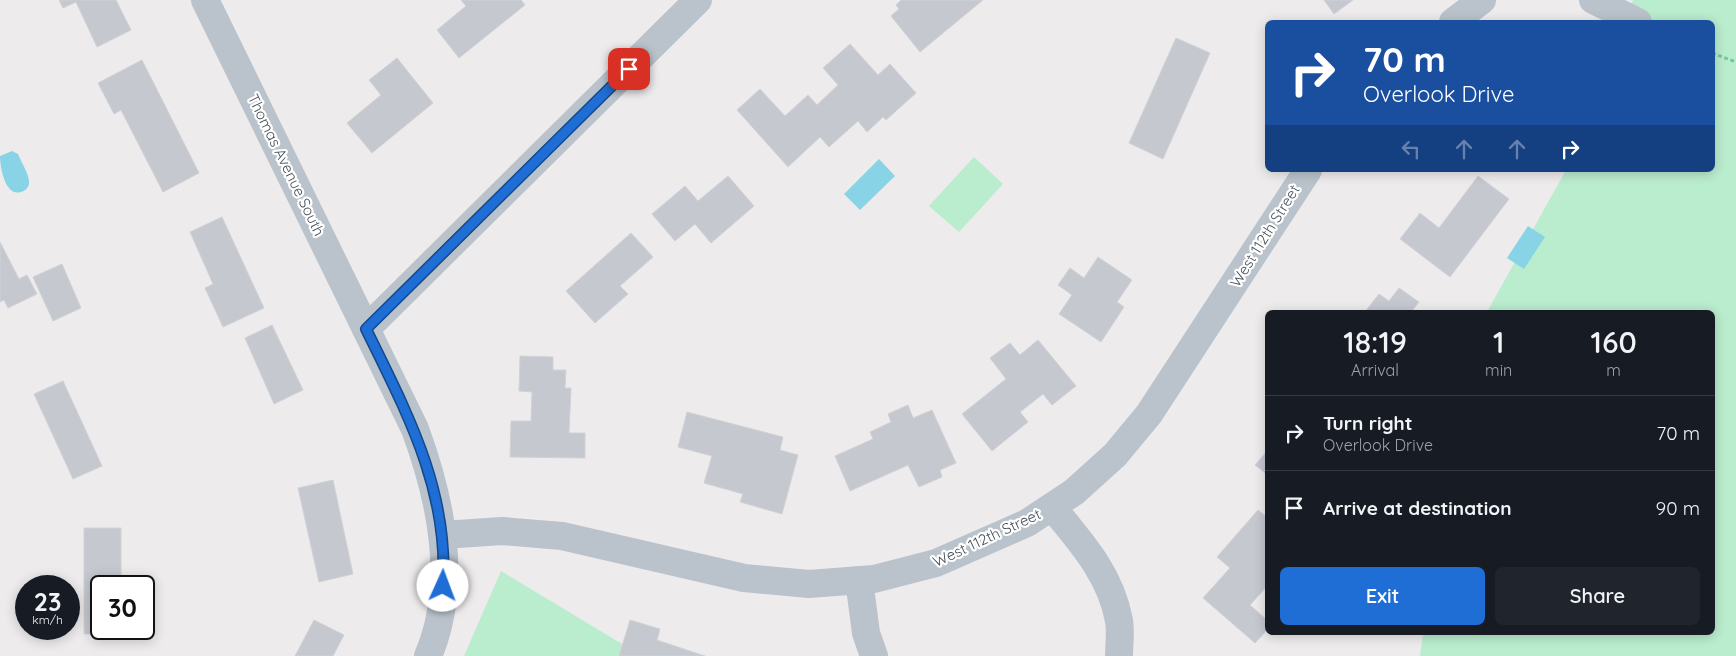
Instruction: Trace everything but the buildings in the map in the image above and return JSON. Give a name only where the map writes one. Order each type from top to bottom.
[{"type":"street","name":"Thomas Avenue South","points":[[205,0],[415,429],[431,473],[443,535],[444,567],[442,606],[434,644],[428,656]]},
{"type":"street","points":[[366,329],[698,0]]},
{"type":"street","points":[[1456,20],[1482,0]]},
{"type":"street","points":[[1593,0],[1634,20]]},
{"type":"street","name":"West 112th Street","points":[[443,535],[502,531],[562,536],[744,578],[809,584],[874,579],[936,563],[1027,523],[1074,492],[1115,455],[1149,414],[1307,172]]},
{"type":"street","points":[[1052,507],[1091,554],[1112,593],[1119,623],[1119,656]]},
{"type":"street","points":[[859,580],[866,633],[874,656]]},
{"type":"path","points":[[1715,54],[1736,62]]},
{"type":"green space","points":[[1633,0],[1736,0],[1736,656],[1420,656],[1423,635],[1715,635],[1715,310],[1488,310],[1565,172],[1715,172],[1715,20],[1625,20]]},
{"type":"green space","points":[[974,157],[1003,184],[959,232],[929,206]]},
{"type":"green space","points":[[501,571],[642,656],[464,656]]},
{"type":"water","points":[[12,151],[18,154],[29,180],[27,188],[21,192],[11,190],[7,186],[2,174],[0,156]]},
{"type":"water","points":[[879,159],[895,176],[860,210],[844,194]]},
{"type":"water","points":[[1528,226],[1545,237],[1524,269],[1507,258]]},
{"type":"route","points":[[443,586],[443,535],[431,473],[415,429],[366,329],[629,69]]}]
